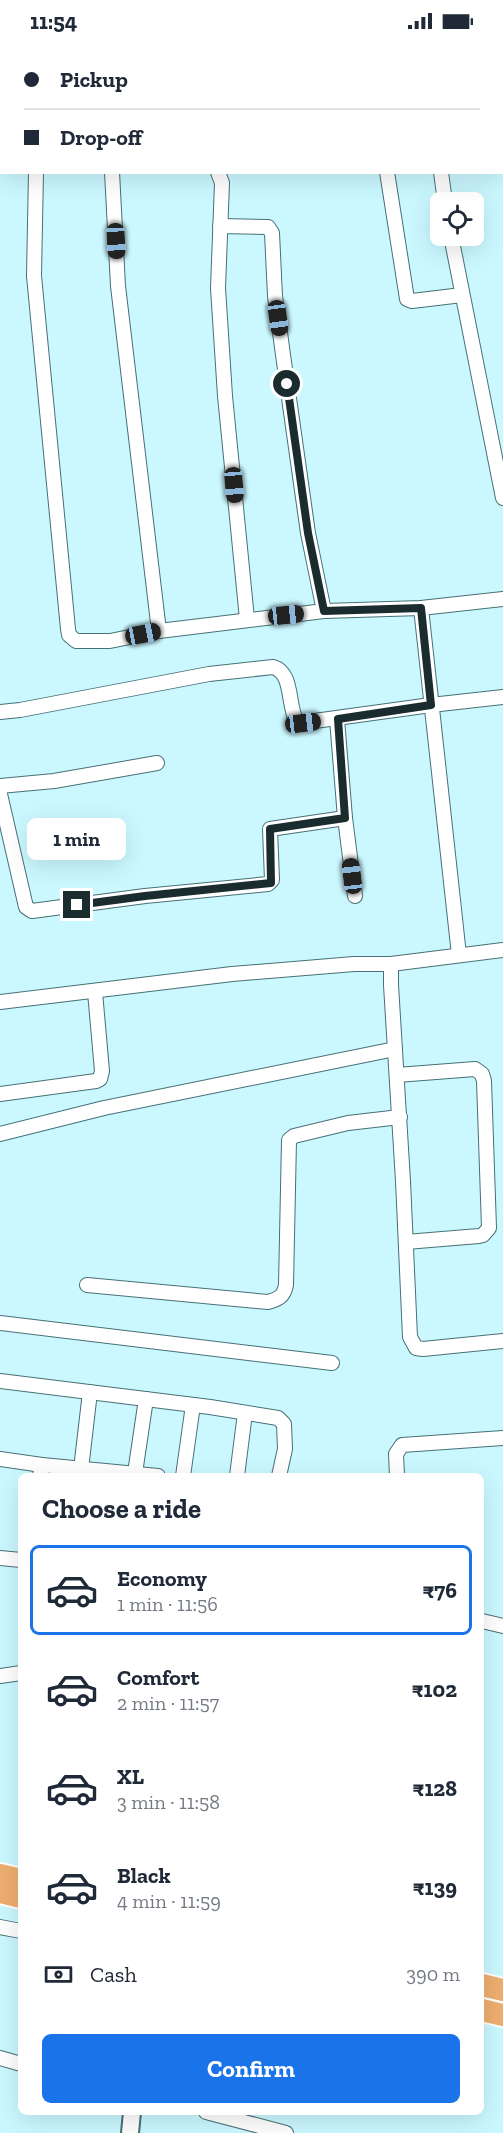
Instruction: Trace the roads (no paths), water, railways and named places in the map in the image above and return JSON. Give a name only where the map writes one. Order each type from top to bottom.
[{"type":"highway","points":[[0,1875],[18,1879]]},
{"type":"highway","points":[[0,1892],[18,1895]]},
{"type":"highway","points":[[484,1985],[503,1990]]},
{"type":"street","points":[[36,174],[34,276],[68,632],[71,637],[76,641],[110,641],[159,631],[324,611],[421,608],[503,600]]},
{"type":"street","points":[[112,174],[118,286],[159,631]]},
{"type":"street","points":[[219,174],[222,183],[218,288],[247,620]]},
{"type":"street","points":[[387,174],[407,299],[412,301],[462,295]]},
{"type":"street","points":[[441,174],[444,192]]},
{"type":"street","points":[[220,226],[268,228],[272,233],[275,296],[287,384],[308,533],[324,611]]},
{"type":"street","points":[[453,246],[503,498]]},
{"type":"street","points":[[421,608],[459,955]]},
{"type":"street","points":[[0,712],[209,674],[273,667],[280,669],[285,677],[293,715],[297,722],[303,723],[503,697]]},
{"type":"street","points":[[338,719],[345,818],[355,896]]},
{"type":"street","points":[[0,786],[54,781],[157,763]]},
{"type":"street","points":[[0,794],[26,907],[32,911],[145,896],[268,884],[272,880],[270,829],[345,818]]},
{"type":"street","points":[[0,1002],[232,974],[354,964],[392,964],[503,950]]},
{"type":"street","points":[[392,964],[391,985],[400,1117],[410,1337],[413,1345],[423,1349],[503,1341]]},
{"type":"street","points":[[0,1094],[100,1079],[102,1071],[95,992]]},
{"type":"street","points":[[0,1134],[104,1108],[395,1049]]},
{"type":"street","points":[[397,1075],[475,1069],[482,1074],[484,1080],[489,1228],[479,1236],[406,1242]]},
{"type":"street","points":[[87,1285],[268,1302],[279,1299],[286,1285],[289,1140],[294,1136],[348,1123],[400,1117]]},
{"type":"street","points":[[0,1323],[332,1363]]},
{"type":"street","points":[[0,1381],[278,1418],[284,1424],[285,1449],[280,1473]]},
{"type":"street","points":[[81,1469],[90,1392]]},
{"type":"street","points":[[0,1459],[41,1471],[81,1469],[135,1473],[146,1399]]},
{"type":"street","points":[[183,1473],[193,1405]]},
{"type":"street","points":[[237,1473],[245,1413]]},
{"type":"street","points":[[397,1473],[396,1454],[402,1445],[408,1443],[503,1438]]},
{"type":"street","points":[[0,1558],[18,1560]]},
{"type":"street","points":[[484,1621],[503,1626]]},
{"type":"street","points":[[0,1676],[18,1671]]},
{"type":"street","points":[[0,1927],[18,1930]]},
{"type":"street","points":[[0,2058],[18,2063]]},
{"type":"street","points":[[130,2133],[132,2115]]},
{"type":"street","points":[[214,2115],[252,2129],[286,2133]]}]
